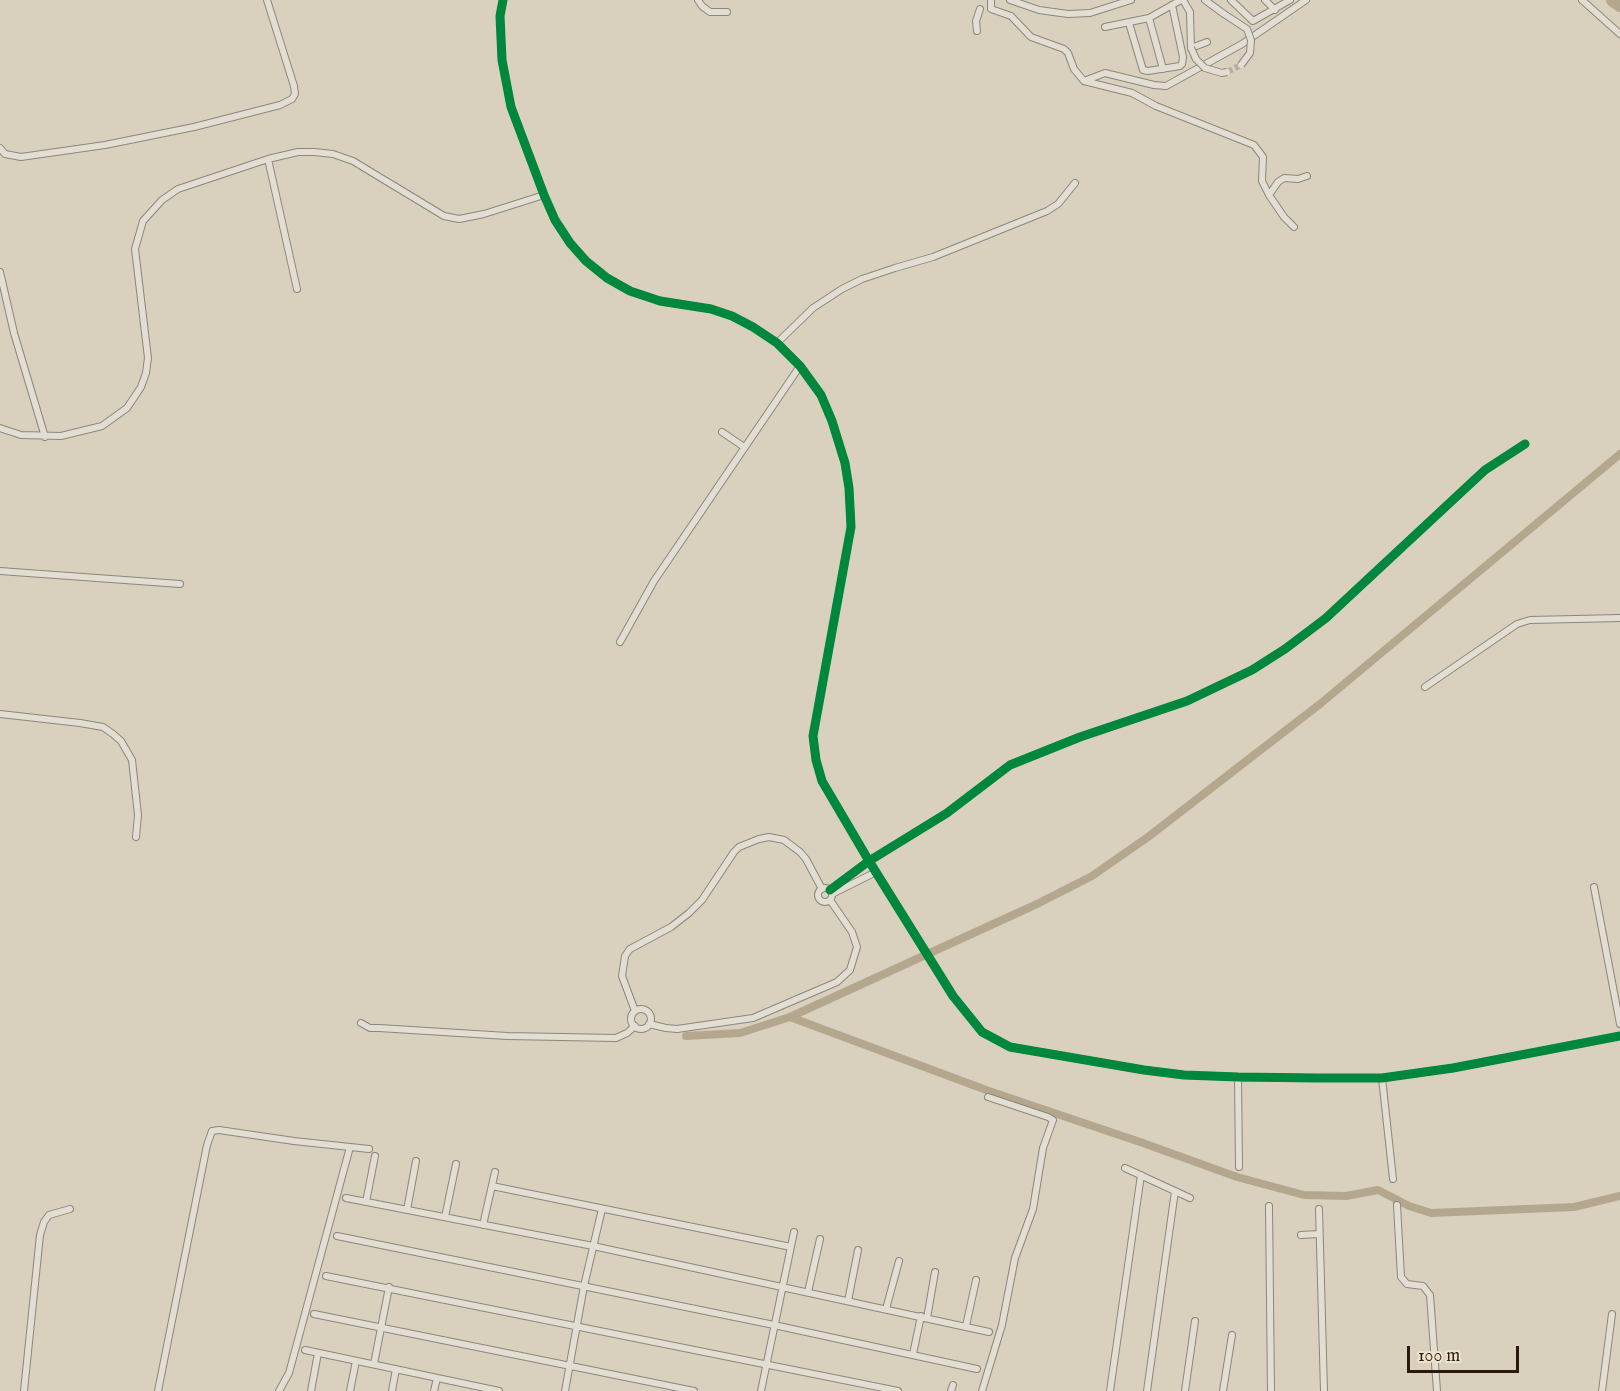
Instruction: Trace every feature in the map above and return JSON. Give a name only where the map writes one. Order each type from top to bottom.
[{"type":"street","points":[[0,148],[6,154],[21,157],[105,145],[194,127],[280,105],[292,99],[295,94],[294,86],[267,0]]},
{"type":"street","points":[[502,0],[500,16],[502,60],[511,107],[544,195],[555,220],[570,243],[586,261],[607,278],[630,291],[660,302],[711,309],[732,316],[777,343],[800,366],[820,395],[832,421],[845,463],[851,527],[813,736],[816,760],[822,782],[933,964],[973,1024],[1001,1043],[1144,1070],[1184,1075],[1238,1077],[1382,1078],[1453,1068],[1620,1036]]},
{"type":"street","points":[[698,0],[710,12],[727,12]]},
{"type":"street","points":[[991,0],[991,9],[1011,16],[1031,37],[1064,49],[1074,69],[1084,81],[1132,93],[1156,106],[1254,145],[1263,157],[1262,181],[1284,217],[1294,227]]},
{"type":"street","points":[[1010,0],[1040,10],[1068,14],[1090,13],[1131,0]]},
{"type":"street","points":[[1105,27],[1149,18],[1182,0],[1190,12],[1191,48],[1196,59],[1205,68],[1222,73],[1227,72]]},
{"type":"street","points":[[1205,0],[1247,29],[1251,40],[1250,53],[1241,65]]},
{"type":"street","points":[[1231,0],[1253,21],[1290,0]]},
{"type":"street","points":[[1265,0],[1275,10]]},
{"type":"street","points":[[1084,81],[1094,75],[1105,73],[1166,86],[1242,44],[1306,0]]},
{"type":"street","points":[[1582,0],[1620,34]]},
{"type":"street","points":[[1129,23],[1142,68],[1148,71],[1180,66],[1184,61],[1172,5]]},
{"type":"street","points":[[977,31],[976,21],[980,9]]},
{"type":"street","points":[[1149,18],[1163,69]]},
{"type":"street","points":[[1191,48],[1206,42]]},
{"type":"street","points":[[0,428],[21,435],[61,436],[102,426],[126,408],[141,387],[147,373],[148,358],[135,249],[143,221],[150,211],[178,189],[268,159],[298,152],[333,154],[353,161],[434,212],[459,219],[484,214],[544,195]]},
{"type":"street","points":[[268,159],[297,289]]},
{"type":"street","points":[[1269,195],[1278,182],[1284,178],[1298,179],[1307,176]]},
{"type":"street","points":[[777,343],[813,308],[862,279],[933,257],[1047,211],[1063,199],[1075,183]]},
{"type":"street","points":[[0,272],[14,333],[45,437]]},
{"type":"street","points":[[620,642],[654,581],[800,366]]},
{"type":"street","points":[[722,432],[744,447]]},
{"type":"street","points":[[822,889],[818,893],[819,899],[824,902],[847,877],[946,813],[1010,765],[1069,741],[1187,701],[1252,670],[1288,647],[1326,618],[1485,470],[1525,444]]},
{"type":"street","points":[[0,571],[180,584]]},
{"type":"street","points":[[1425,687],[1517,624],[1530,620],[1620,618]]},
{"type":"street","points":[[0,714],[102,727],[121,741],[132,760],[138,815],[136,837]]},
{"type":"street","points":[[769,837],[784,840],[806,859],[822,889],[831,895],[852,932],[857,948],[850,969],[837,982],[753,1018],[677,1029],[650,1024],[644,1028],[635,1026],[631,1020],[635,1011],[622,976],[625,956],[630,950],[671,927],[689,913],[702,900],[739,847],[769,837]]},
{"type":"street","points":[[831,895],[876,872]]},
{"type":"street","points":[[847,877],[852,884]]},
{"type":"street","points":[[1594,887],[1620,1024]]},
{"type":"street","points":[[635,1011],[641,1009],[647,1011],[651,1017],[650,1024]]},
{"type":"street","points":[[362,1023],[370,1028],[518,1037],[616,1038],[635,1026]]},
{"type":"street","points":[[1238,1077],[1239,1167]]},
{"type":"street","points":[[1382,1078],[1394,1179]]},
{"type":"street","points":[[982,1391],[1002,1325],[1015,1258],[1033,1209],[1043,1148],[1053,1120],[988,1097]]},
{"type":"street","points":[[159,1391],[207,1145],[212,1131],[369,1149]]},
{"type":"street","points":[[279,1391],[289,1373],[350,1147]]},
{"type":"street","points":[[366,1202],[375,1156]]},
{"type":"street","points":[[407,1210],[416,1161]]},
{"type":"street","points":[[445,1218],[456,1164]]},
{"type":"street","points":[[1125,1168],[1190,1197]]},
{"type":"street","points":[[483,1225],[495,1172]]},
{"type":"street","points":[[1110,1391],[1141,1175]]},
{"type":"street","points":[[492,1186],[791,1247]]},
{"type":"street","points":[[1147,1391],[1175,1191]]},
{"type":"street","points":[[346,1198],[593,1246],[989,1332]]},
{"type":"street","points":[[1397,1205],[1401,1277],[1407,1284],[1423,1286],[1430,1295],[1437,1391]]},
{"type":"street","points":[[1269,1206],[1271,1391]]},
{"type":"street","points":[[24,1391],[40,1235],[49,1215],[70,1209]]},
{"type":"street","points":[[565,1391],[584,1286],[602,1209]]},
{"type":"street","points":[[1319,1209],[1324,1391]]},
{"type":"street","points":[[761,1391],[794,1232]]},
{"type":"street","points":[[1301,1235],[1320,1234]]},
{"type":"street","points":[[336,1236],[774,1324],[977,1369]]},
{"type":"street","points":[[808,1292],[820,1239]]},
{"type":"street","points":[[848,1301],[858,1250]]},
{"type":"street","points":[[886,1309],[899,1261]]},
{"type":"street","points":[[913,1354],[936,1272]]},
{"type":"street","points":[[326,1276],[898,1391]]},
{"type":"street","points":[[966,1326],[976,1280]]},
{"type":"street","points":[[374,1364],[389,1287]]},
{"type":"street","points":[[314,1314],[694,1391]]},
{"type":"street","points":[[1602,1391],[1612,1314]]},
{"type":"street","points":[[1185,1391],[1195,1321]]},
{"type":"street","points":[[1222,1391],[1232,1335]]},
{"type":"street","points":[[305,1350],[436,1378],[476,1389],[499,1391]]},
{"type":"street","points":[[311,1391],[318,1353]]},
{"type":"street","points":[[350,1391],[356,1361]]},
{"type":"street","points":[[392,1391],[396,1369]]},
{"type":"street","points":[[434,1391],[436,1378]]},
{"type":"waterway","points":[[1613,0],[1620,5]]},
{"type":"waterway","points":[[686,1036],[740,1033],[790,1017],[1037,904],[1092,876],[1148,837],[1320,704],[1620,454]]},
{"type":"waterway","points":[[790,1017],[989,1091],[1237,1177],[1304,1195],[1346,1196],[1378,1190],[1409,1206],[1431,1213],[1574,1207],[1620,1196]]},
{"type":"tunnel","points":[[1227,72],[1241,65]]},
{"type":"cycle path","points":[[503,0],[500,16],[502,60],[511,107],[544,195],[555,220],[570,243],[586,261],[607,278],[630,291],[660,301],[711,309],[732,316],[753,327],[777,343],[800,366],[821,395],[845,463],[851,527],[813,736],[816,760],[822,781],[869,861],[953,996],[982,1032],[1010,1047],[1144,1070],[1184,1075],[1317,1078],[1382,1078],[1453,1068],[1620,1036]]},
{"type":"cycle path","points":[[830,890],[869,861],[947,813],[1010,765],[1080,737],[1187,701],[1252,670],[1285,649],[1326,618],[1485,470],[1525,444]]}]
